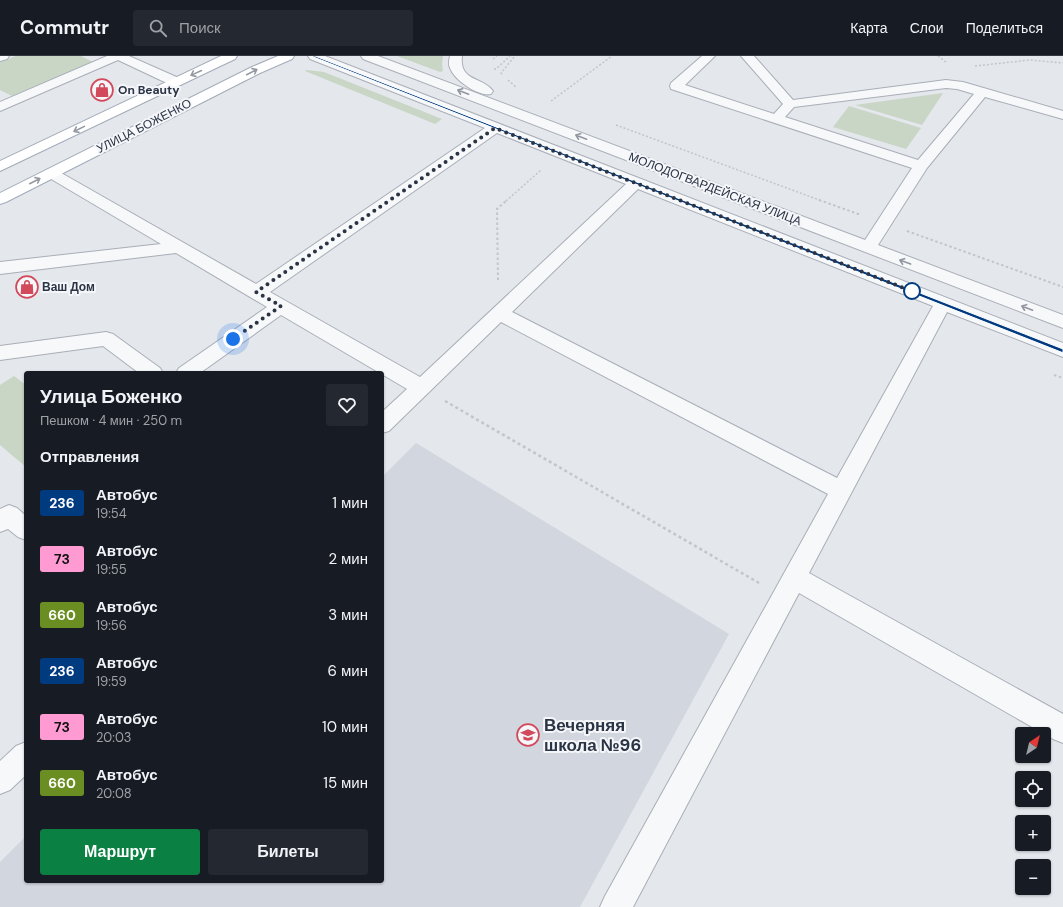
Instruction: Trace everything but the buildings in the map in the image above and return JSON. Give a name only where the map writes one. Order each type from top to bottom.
[{"type":"main road","name":"УЛИЦА БОЖЕНКО","points":[[0,167],[232,56]]},
{"type":"main road","name":"УЛИЦА БОЖЕНКО","points":[[0,199],[251,73],[288,56]]},
{"type":"street","points":[[0,106],[118,56],[176,82]]},
{"type":"street","name":"МОЛОДОГВАРДЕЙСКАЯ УЛИЦА","points":[[314,56],[1063,350]]},
{"type":"street","name":"МОЛОДОГВАРДЕЙСКАЯ УЛИЦА","points":[[367,56],[1063,322]]},
{"type":"street","points":[[456,56],[454,62],[456,70],[464,79],[526,116]]},
{"type":"street","points":[[709,56],[676,86],[921,166]]},
{"type":"street","points":[[747,56],[790,104]]},
{"type":"street","points":[[777,119],[790,104],[946,84],[958,85],[1063,115]]},
{"type":"street","points":[[868,248],[885,224],[921,166],[982,92]]},
{"type":"street","points":[[256,292],[495,128]]},
{"type":"street","points":[[51,173],[422,388]]},
{"type":"street","points":[[384,422],[422,388],[636,183]]},
{"type":"street","points":[[0,268],[178,247]]},
{"type":"street","points":[[616,907],[790,588],[840,490],[943,304]]},
{"type":"street","points":[[189,371],[281,306]]},
{"type":"street","points":[[499,313],[840,490]]},
{"type":"street","points":[[0,353],[106,339],[150,371]]},
{"type":"street","points":[[0,522],[9,515],[24,528]]},
{"type":"street","points":[[790,588],[1063,729]]},
{"type":"street","points":[[0,780],[24,758]]},
{"type":"path","points":[[493,59],[497,56]]},
{"type":"path","points":[[516,56],[501,73],[514,87],[522,90]]},
{"type":"path","points":[[558,104],[551,101],[612,56]]},
{"type":"path","points":[[938,56],[947,63]]},
{"type":"path","points":[[969,67],[1037,58],[1063,63]]},
{"type":"path","points":[[610,123],[885,224],[1063,287]]},
{"type":"path","points":[[499,313],[497,210],[542,170]]},
{"type":"path","points":[[422,388],[790,588]]},
{"type":"shaded area","name":"Вечерняя школа №96","points":[[416,443],[729,634],[580,907],[0,907],[0,862],[24,838],[24,883],[384,883],[384,475]]},
{"type":"green space","points":[[16,56],[81,56],[93,62],[12,96],[0,90],[0,62]]},
{"type":"green space","points":[[397,56],[443,56],[443,71],[440,72]]},
{"type":"green space","points":[[305,71],[324,72],[442,119],[435,124]]},
{"type":"green space","points":[[943,93],[922,125],[855,105]]},
{"type":"green space","points":[[849,106],[921,128],[906,149],[833,127]]},
{"type":"green space","points":[[14,376],[24,384],[24,465],[0,445],[0,385]]},
{"type":"bus line","name":"236","points":[[314,56],[1063,350]]},
{"type":"place","name":"On Beauty","points":[[102,90]]},
{"type":"place","name":"Ваш Дом","points":[[27,287]]},
{"type":"place","name":"Вечерняя школа №96","points":[[528,735]]},
{"type":"route","points":[[233,339],[281,306],[256,292],[417,180],[495,128],[914,292],[912,291]]}]
